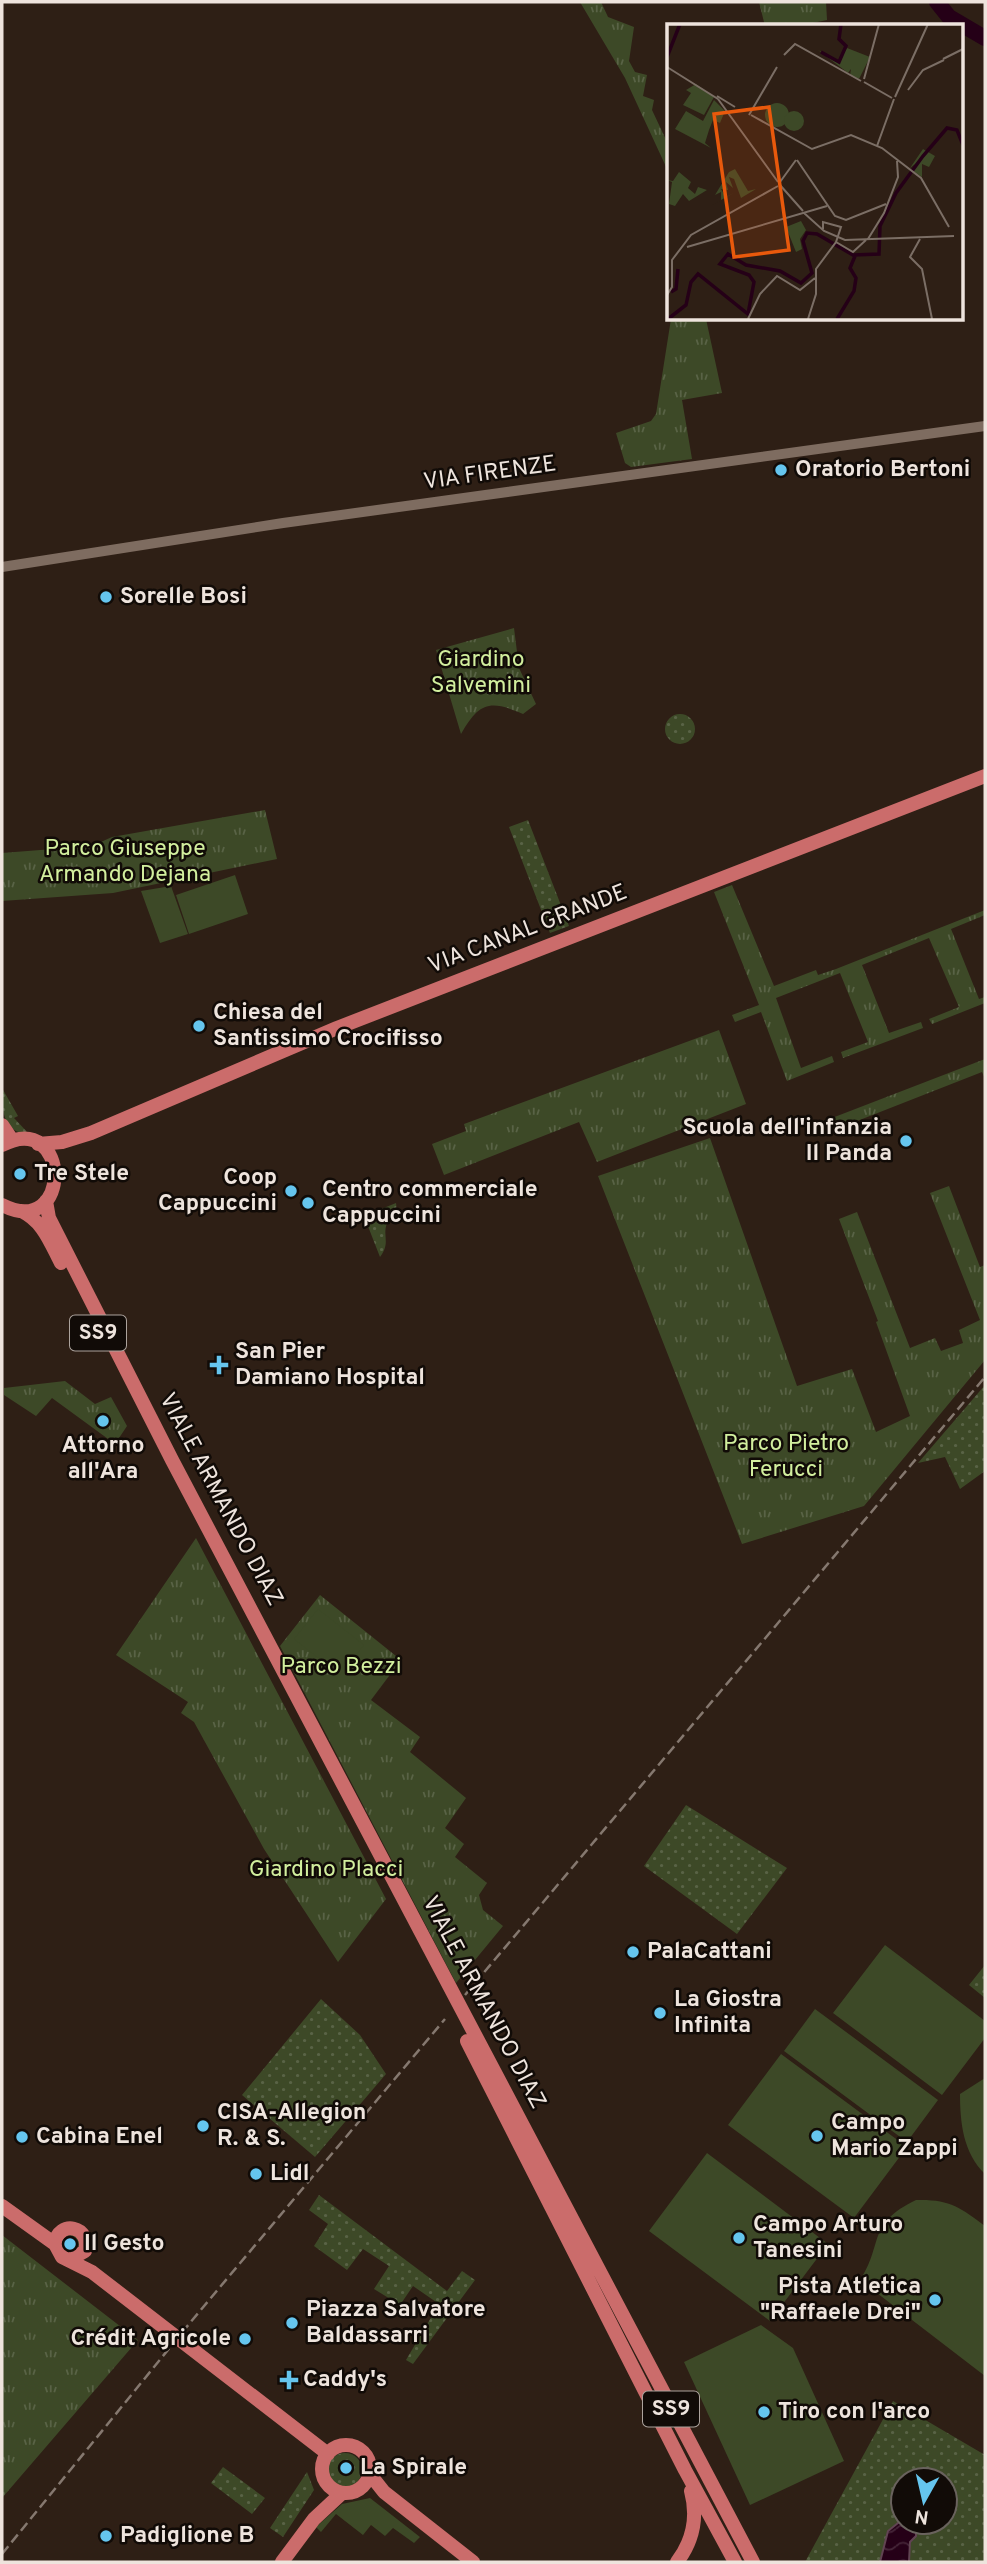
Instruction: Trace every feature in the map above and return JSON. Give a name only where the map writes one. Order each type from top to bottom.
[{"type":"main road","name":"VIA CANAL GRANDE","points":[[7,1143],[62,1142],[91,1133],[337,1028],[985,776]]},
{"type":"main road","points":[[2,1125],[7,1143]]},
{"type":"main road","name":"VIA CANAL GRANDE","points":[[54,1163],[60,1151],[91,1133]]},
{"type":"main road","points":[[21,1210],[46,1200],[56,1180],[54,1163],[38,1144]]},
{"type":"main road","name":"VIALE ARMANDO DIAZ","points":[[46,1200],[49,1218],[169,1461]]},
{"type":"main road","name":"SS9","points":[[2,1205],[21,1210]]},
{"type":"main road","name":"VIALE ARMANDO DIAZ","points":[[21,1210],[33,1216],[41,1226],[169,1461],[586,2258],[753,2562]]},
{"type":"main road","points":[[2,2206],[39,2233],[56,2240],[62,2257],[76,2257],[328,2454]]},
{"type":"main road","points":[[56,2240],[65,2228],[79,2230],[86,2242],[76,2257]]},
{"type":"main road","name":"VIALE ARMANDO DIAZ","points":[[586,2258],[685,2470],[735,2562]]},
{"type":"main road","points":[[282,2562],[314,2519],[322,2503],[326,2483],[322,2468],[328,2454],[340,2446],[354,2447],[368,2460],[369,2473],[362,2487]]},
{"type":"main road","points":[[677,2562],[688,2544],[694,2516],[685,2470]]},
{"type":"main road","points":[[369,2473],[384,2492],[473,2562]]},
{"type":"main road","points":[[326,2483],[342,2493]]},
{"type":"main road","points":[[314,2519],[342,2493],[362,2487],[384,2492]]},
{"type":"street","name":"VIA FIRENZE","points":[[2,567],[282,523],[985,426]]},
{"type":"green space","points":[[580,2],[601,2],[608,17],[634,27],[629,61],[635,72],[647,75],[643,96],[654,100],[652,110],[667,142],[667,169],[625,78]]},
{"type":"green space","points":[[759,2],[826,2],[827,20],[808,24],[764,24]]},
{"type":"green space","points":[[671,320],[706,320],[722,393],[682,400],[692,459],[631,467],[625,463],[616,433],[651,421],[656,414]]},
{"type":"green space","name":"Giardino Salvemini","points":[[514,628],[519,668],[536,704],[523,714],[502,706],[486,707],[474,716],[461,734],[436,650]]},
{"type":"green space","points":[[680,714],[686,715],[694,723],[694,735],[686,743],[680,744],[674,743],[666,735],[665,729],[666,723],[674,715]]},
{"type":"green space","name":"Parco Giuseppe Armando Dejana","points":[[265,810],[277,859],[113,893],[2,901],[2,853],[92,846],[112,837]]},
{"type":"green space","points":[[528,820],[569,926],[550,933],[509,827]]},
{"type":"green space","points":[[235,875],[248,914],[189,934],[176,895]]},
{"type":"green space","points":[[732,885],[774,986],[816,970],[818,975],[836,969],[985,910],[985,915],[951,929],[979,999],[985,997],[985,1003],[932,1024],[929,1019],[959,1007],[929,938],[862,965],[889,1033],[921,1022],[923,1028],[843,1058],[841,1052],[868,1042],[840,973],[776,998],[801,1068],[832,1056],[834,1062],[787,1081],[761,1012],[735,1022],[732,1015],[759,1005],[714,892]]},
{"type":"green space","points":[[171,886],[188,934],[160,943],[141,891]]},
{"type":"green space","points":[[719,1030],[746,1104],[597,1162],[579,1122],[444,1175],[432,1144],[466,1131],[464,1124]]},
{"type":"green space","points":[[985,1059],[985,1079],[982,1072],[824,1134],[819,1123]]},
{"type":"green space","points":[[2,1088],[18,1116],[14,1118],[29,1134],[20,1133],[9,1125],[3,1112]]},
{"type":"green space","name":"Parco Pietro Ferucci","points":[[710,1138],[797,1386],[852,1369],[876,1432],[910,1416],[876,1322],[878,1321],[839,1219],[857,1212],[910,1348],[935,1338],[941,1351],[963,1343],[959,1330],[980,1320],[930,1193],[949,1186],[980,1267],[985,1265],[985,1360],[864,1506],[742,1544],[598,1176]]},
{"type":"green space","points":[[396,1203],[395,1212],[387,1223],[386,1243],[380,1257],[364,1216]]},
{"type":"green space","points":[[65,1381],[95,1404],[111,1397],[127,1426],[115,1444],[52,1398],[36,1416],[4,1395],[4,1388]]},
{"type":"green space","points":[[985,1385],[985,1471],[960,1489],[945,1457],[918,1463]]},
{"type":"green space","name":"Giardino Placci","points":[[196,1538],[386,1899],[338,1962],[264,1849],[194,1722],[181,1713],[188,1702],[116,1655]]},
{"type":"green space","name":"Parco Bezzi","points":[[320,1595],[401,1660],[371,1700],[420,1737],[410,1752],[466,1798],[445,1828],[464,1844],[455,1857],[487,1883],[479,1895],[483,1910],[503,1926],[456,1983],[280,1646]]},
{"type":"green space","points":[[318,1609],[364,1645],[340,1675],[294,1639]]},
{"type":"green space","points":[[686,1805],[787,1868],[737,1934],[644,1866]]},
{"type":"green space","points":[[885,1945],[985,2021],[985,2038],[942,2095],[833,2013]]},
{"type":"green space","points":[[985,1965],[985,1998],[969,1985]]},
{"type":"green space","points":[[321,1999],[360,2035],[386,2074],[315,2157],[242,2095]]},
{"type":"green space","points":[[815,2009],[938,2100],[907,2142],[784,2051]]},
{"type":"green space","name":"Campo Mario Zappi","points":[[781,2054],[907,2147],[854,2218],[728,2125]]},
{"type":"green space","points":[[985,2078],[985,2174],[967,2147],[962,2126],[960,2094]]},
{"type":"green space","name":"Campo Arturo Tanesini","points":[[707,2153],[828,2244],[770,2321],[649,2231]]},
{"type":"green space","points":[[319,2195],[447,2291],[462,2271],[475,2280],[413,2364],[406,2360],[439,2304],[413,2286],[400,2305],[374,2289],[389,2266],[363,2249],[347,2270],[314,2246],[328,2224],[309,2210]]},
{"type":"green space","name":"Pista Atletica \"Raffaele Drei\"","points":[[916,2200],[937,2201],[954,2206],[985,2226],[985,2376],[860,2280],[883,2226],[900,2209]]},
{"type":"green space","points":[[2,2235],[138,2340],[2,2498]]},
{"type":"green space","points":[[68,2235],[74,2235],[79,2243],[77,2249],[68,2251],[63,2246],[63,2240]]},
{"type":"green space","name":"Tiro con l'arco","points":[[761,2325],[793,2348],[844,2461],[750,2505],[684,2362]]},
{"type":"green space","points":[[893,2401],[985,2455],[985,2562],[805,2562]]},
{"type":"green space","points":[[345,2453],[357,2458],[362,2470],[357,2482],[345,2487],[333,2482],[328,2470],[333,2458]]},
{"type":"green space","points":[[223,2467],[265,2498],[252,2514],[211,2483]]},
{"type":"green space","points":[[307,2472],[314,2490],[283,2537],[270,2528]]},
{"type":"green space","points":[[370,2498],[420,2537],[414,2543],[393,2528],[385,2536],[371,2525],[363,2535],[336,2514],[321,2532],[316,2527],[342,2504]]},
{"type":"water","points":[[888,2531],[889,2536],[916,2536],[910,2542],[909,2562],[880,2562]]},
{"type":"waterway","points":[[937,2],[949,17],[961,24]]},
{"type":"waterway","points":[[962,25],[985,38]]},
{"type":"railway","points":[[465,1995],[985,1377]]},
{"type":"railway","points":[[2,2554],[189,2324],[445,2019]]},
{"type":"place","name":"Oratorio Bertoni","points":[[781,470]]},
{"type":"place","name":"Sorelle Bosi","points":[[106,597]]},
{"type":"place","name":"Chiesa del Santissimo Crocifisso","points":[[199,1026]]},
{"type":"place","name":"Scuola dell'infanzia Il Panda","points":[[906,1141]]},
{"type":"place","name":"Tre Stele","points":[[20,1174]]},
{"type":"place","name":"Coop Cappuccini","points":[[291,1191]]},
{"type":"place","name":"Centro commerciale Cappuccini","points":[[308,1203]]},
{"type":"place","name":"San Pier Damiano Hospital","points":[[219,1365]]},
{"type":"place","name":"Attorno all'Ara","points":[[103,1421]]},
{"type":"place","name":"PalaCattani","points":[[633,1952]]},
{"type":"place","name":"La Giostra Infinita","points":[[660,2013]]},
{"type":"place","name":"CISA-Allegion R. & S.","points":[[203,2126]]},
{"type":"place","name":"Campo Mario Zappi","points":[[817,2136]]},
{"type":"place","name":"Cabina Enel","points":[[22,2137]]},
{"type":"place","name":"Lidl","points":[[256,2174]]},
{"type":"place","name":"Campo Arturo Tanesini","points":[[739,2238]]},
{"type":"place","name":"Il Gesto","points":[[70,2244]]},
{"type":"place","name":"Pista Atletica \"Raffaele Drei\"","points":[[935,2300]]},
{"type":"place","name":"Piazza Salvatore Baldassarri","points":[[292,2323]]},
{"type":"place","name":"Crédit Agricole","points":[[245,2339]]},
{"type":"place","name":"Caddy's","points":[[289,2380]]},
{"type":"place","name":"Tiro con l'arco","points":[[764,2412]]},
{"type":"place","name":"La Spirale","points":[[346,2468]]},
{"type":"place","name":"Padiglione B","points":[[106,2536]]}]
